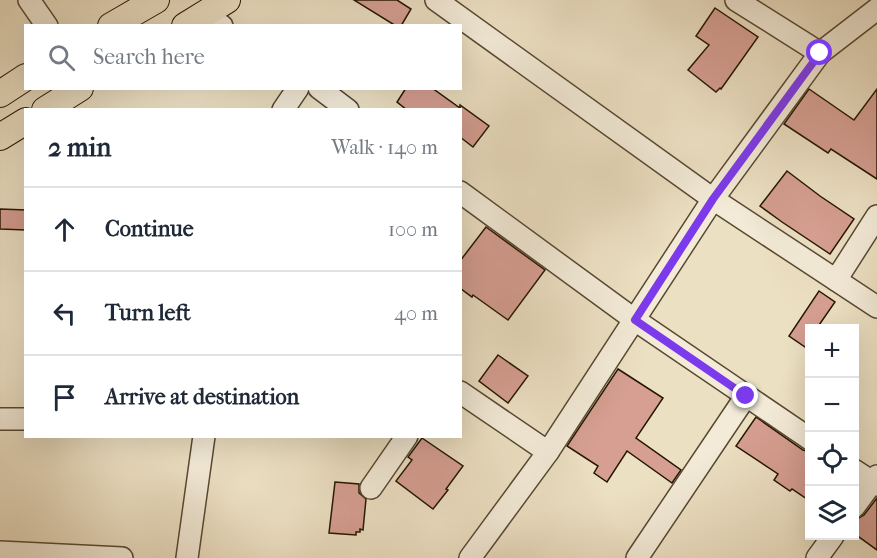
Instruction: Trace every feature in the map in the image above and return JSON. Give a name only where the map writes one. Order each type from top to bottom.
[{"type":"main road","points":[[114,24],[156,0]]},
{"type":"main road","points":[[204,22],[227,0]]},
{"type":"main road","points":[[0,94],[24,78]]},
{"type":"main road","points":[[48,108],[77,90]]},
{"type":"main road","points":[[0,137],[24,123]]},
{"type":"street","points":[[29,0],[46,24]]},
{"type":"street","points":[[436,0],[713,199],[877,307]]},
{"type":"street","points":[[736,0],[820,53]]},
{"type":"street","points":[[470,558],[548,452],[713,199],[820,53],[877,9]]},
{"type":"street","points":[[284,108],[297,90]]},
{"type":"street","points":[[322,90],[345,108]]},
{"type":"street","points":[[462,193],[635,320],[805,436]]},
{"type":"street","points":[[836,280],[877,216]]},
{"type":"street","points":[[462,393],[548,452]]},
{"type":"street","points":[[637,558],[746,396]]},
{"type":"street","points":[[0,419],[24,419]]},
{"type":"street","points":[[187,558],[204,438]]},
{"type":"street","points":[[371,489],[406,438]]},
{"type":"street","points":[[859,472],[876,481],[859,502]]},
{"type":"street","points":[[816,558],[830,540]]},
{"type":"street","points":[[0,552],[122,558]]},
{"type":"building","points":[[354,0],[397,0],[411,9],[402,24],[393,24]]},
{"type":"building","points":[[715,8],[758,37],[721,89],[716,92],[688,70],[709,45],[696,36]]},
{"type":"building","points":[[809,89],[854,120],[877,89],[877,179],[831,149],[828,153],[784,124]]},
{"type":"building","points":[[405,90],[435,90],[460,108],[404,108],[397,102]]},
{"type":"building","points":[[460,105],[489,126],[473,147],[462,139],[462,108]]},
{"type":"building","points":[[787,171],[854,219],[830,254],[760,206]]},
{"type":"building","points":[[0,209],[24,210],[24,230],[0,229]]},
{"type":"building","points":[[486,227],[545,270],[508,320],[462,290],[462,258]]},
{"type":"building","points":[[819,291],[835,302],[820,324],[805,324],[805,347],[789,336]]},
{"type":"building","points":[[498,355],[528,376],[508,403],[479,381]]},
{"type":"building","points":[[618,369],[663,398],[636,438],[681,470],[672,483],[627,451],[607,482],[594,473],[598,466],[567,446]]},
{"type":"building","points":[[756,417],[805,451],[805,498],[774,480],[778,474],[736,446]]},
{"type":"building","points":[[422,438],[463,466],[433,509],[396,481],[412,460],[408,457]]},
{"type":"building","points":[[335,482],[359,484],[359,493],[366,499],[363,530],[360,529],[356,535],[329,533]]},
{"type":"building","points":[[877,498],[877,550],[859,537],[859,518]]},
{"type":"route","points":[[746,396],[635,320],[713,199],[820,53]]}]
